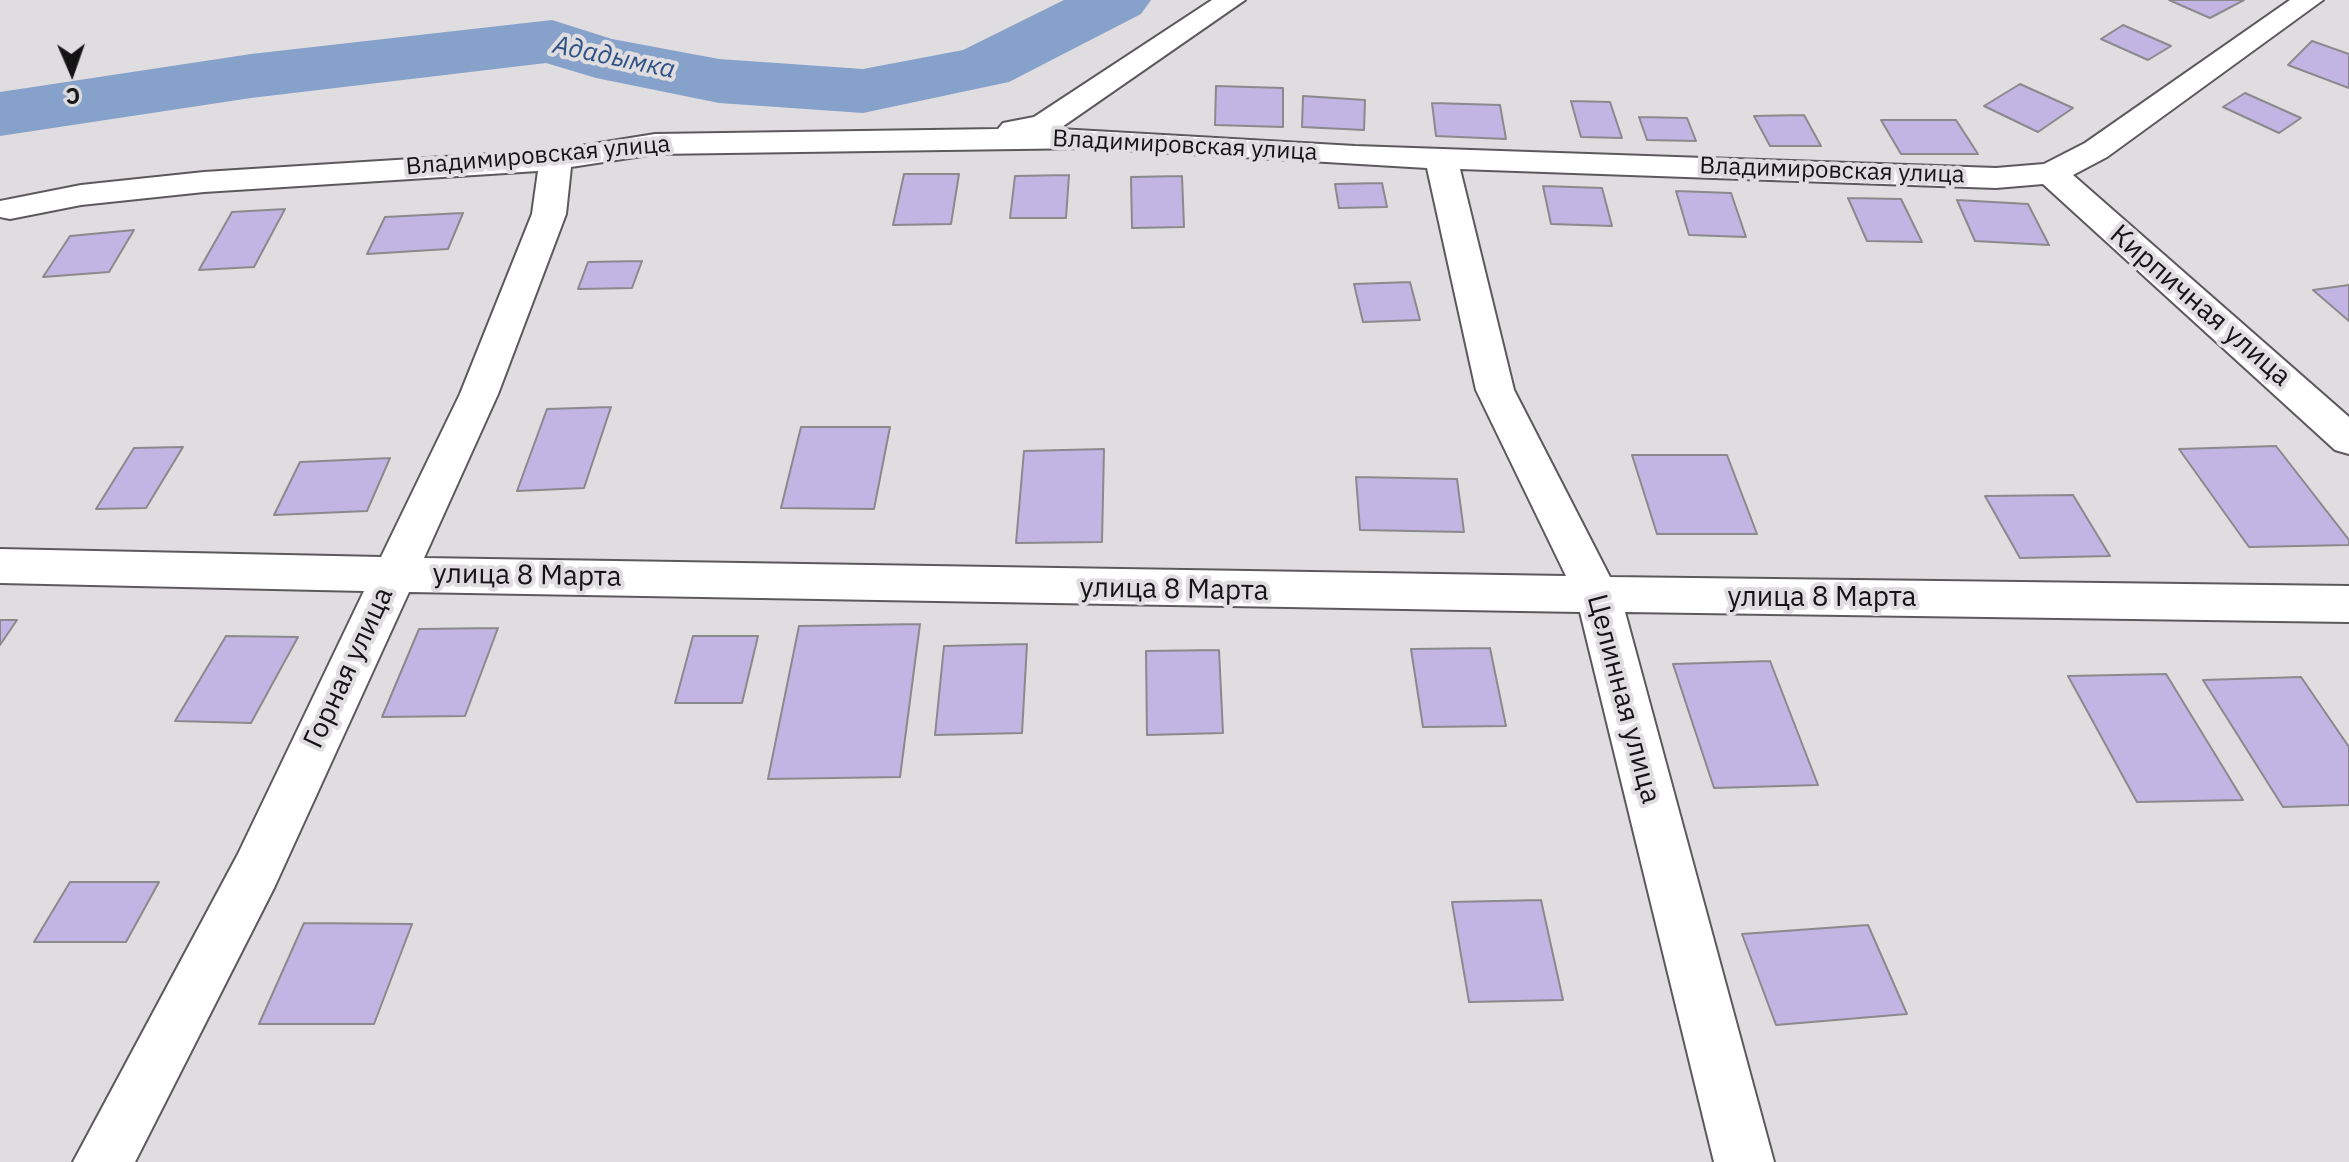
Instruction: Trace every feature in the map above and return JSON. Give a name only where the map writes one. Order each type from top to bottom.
[{"type":"street","points":[[964,138],[1043,125],[1231,0]]},
{"type":"street","name":"Владимировская улица","points":[[10,209],[81,195],[204,182],[556,160],[655,144],[964,138],[1091,138],[1441,158],[1996,178],[2051,173],[2096,150],[2145,112],[2309,0]]},
{"type":"street","name":"Целинная улица","points":[[1441,158],[1495,390],[1598,596],[1744,1162]]},
{"type":"street","name":"Горная улица","points":[[103,1162],[256,871],[393,572],[479,394],[549,214],[556,160]]},
{"type":"street","name":"Кирпичная улица","points":[[2051,173],[2349,440]]},
{"type":"street","name":"улица 8 Марта","points":[[0,566],[393,572],[873,585],[2349,604]]},
{"type":"building","points":[[2169,0],[2244,0],[2210,18]]},
{"type":"building","points":[[2123,25],[2171,46],[2148,60],[2101,39]]},
{"type":"building","points":[[2312,41],[2349,54],[2349,88],[2288,65]]},
{"type":"building","points":[[2020,84],[2073,108],[2038,132],[1984,106]]},
{"type":"building","points":[[1216,86],[1283,88],[1283,127],[1215,125]]},
{"type":"building","points":[[2245,93],[2301,118],[2279,133],[2223,107]]},
{"type":"building","points":[[1303,96],[1365,100],[1364,130],[1302,127]]},
{"type":"building","points":[[1571,101],[1610,102],[1622,138],[1581,137]]},
{"type":"building","points":[[1432,103],[1500,105],[1506,139],[1436,136]]},
{"type":"building","points":[[1804,115],[1821,146],[1770,146],[1754,116]]},
{"type":"building","points":[[1639,117],[1687,118],[1696,141],[1647,140]]},
{"type":"building","points":[[1881,120],[1956,120],[1978,154],[1901,154]]},
{"type":"building","points":[[904,174],[959,174],[951,224],[893,225]]},
{"type":"building","points":[[1069,175],[1066,218],[1010,218],[1015,176]]},
{"type":"building","points":[[1182,176],[1184,227],[1132,228],[1131,177]]},
{"type":"building","points":[[1382,183],[1387,207],[1339,208],[1335,184]]},
{"type":"building","points":[[1543,186],[1602,188],[1612,226],[1551,224]]},
{"type":"building","points":[[1676,191],[1731,193],[1746,237],[1689,235]]},
{"type":"building","points":[[1848,198],[1901,199],[1922,242],[1867,241]]},
{"type":"building","points":[[1957,200],[2028,204],[2049,245],[1975,241]]},
{"type":"building","points":[[285,209],[254,267],[199,270],[232,212]]},
{"type":"building","points":[[463,213],[448,249],[367,254],[385,217]]},
{"type":"building","points":[[134,230],[109,272],[43,277],[70,236]]},
{"type":"building","points":[[642,261],[632,288],[578,289],[588,262]]},
{"type":"building","points":[[1410,282],[1420,320],[1363,322],[1354,284]]},
{"type":"building","points":[[2349,285],[2349,321],[2313,290]]},
{"type":"building","points":[[611,407],[584,488],[517,491],[547,409]]},
{"type":"building","points":[[801,427],[890,427],[874,509],[781,508]]},
{"type":"building","points":[[2276,446],[2349,540],[2349,545],[2249,547],[2179,449]]},
{"type":"building","points":[[183,447],[146,508],[96,509],[134,448]]},
{"type":"building","points":[[1104,449],[1102,542],[1016,543],[1024,451]]},
{"type":"building","points":[[1632,455],[1727,455],[1757,534],[1657,534]]},
{"type":"building","points":[[390,458],[367,511],[274,515],[300,462]]},
{"type":"building","points":[[1356,477],[1457,479],[1464,532],[1360,530]]},
{"type":"building","points":[[2073,495],[2110,556],[2020,558],[1985,496]]},
{"type":"building","points":[[0,620],[17,620],[0,645]]},
{"type":"building","points":[[920,624],[900,777],[768,779],[799,626]]},
{"type":"building","points":[[498,628],[465,716],[382,717],[419,629]]},
{"type":"building","points":[[226,636],[298,637],[251,723],[175,721]]},
{"type":"building","points":[[693,636],[758,636],[742,703],[675,703]]},
{"type":"building","points":[[1027,644],[1022,733],[935,735],[944,646]]},
{"type":"building","points":[[1490,648],[1506,726],[1423,727],[1411,649]]},
{"type":"building","points":[[1219,650],[1223,733],[1147,735],[1146,651]]},
{"type":"building","points":[[1770,661],[1818,785],[1714,788],[1673,664]]},
{"type":"building","points":[[2166,674],[2243,800],[2137,802],[2068,676]]},
{"type":"building","points":[[2301,677],[2349,747],[2349,805],[2283,807],[2203,680]]},
{"type":"building","points":[[70,882],[159,882],[126,942],[34,942]]},
{"type":"building","points":[[1541,900],[1563,1000],[1469,1002],[1452,902]]},
{"type":"building","points":[[304,923],[412,924],[374,1024],[259,1024]]},
{"type":"building","points":[[1868,925],[1907,1014],[1776,1025],[1742,934]]},
{"type":"waterway","name":"Ададымка","points":[[0,114],[251,76],[552,41],[596,57],[719,81],[863,91],[984,67],[1117,0]]}]
